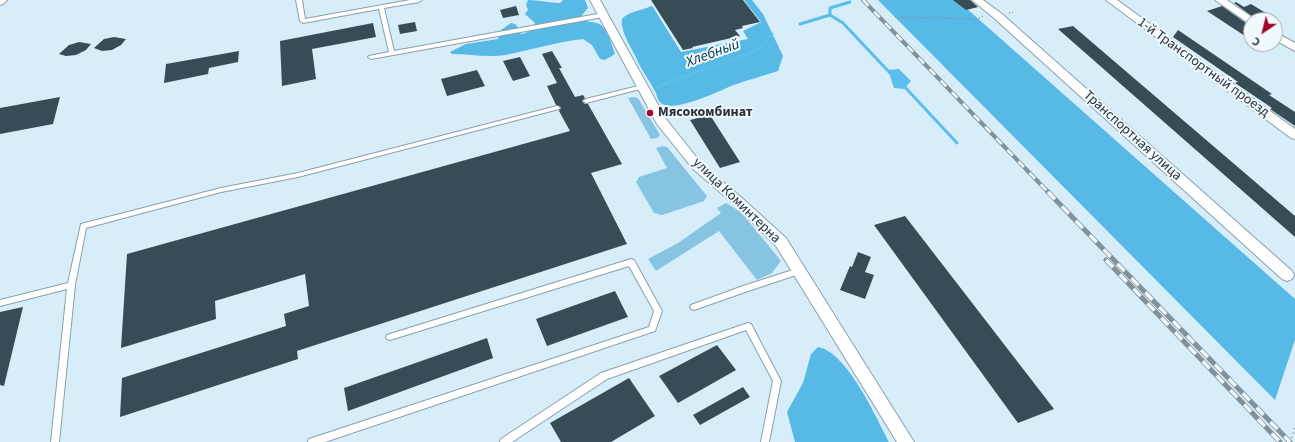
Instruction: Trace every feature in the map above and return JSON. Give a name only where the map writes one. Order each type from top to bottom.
[{"type":"street","name":"улица Коминтерна","points":[[595,0],[661,121],[697,166],[740,202],[781,242],[906,442]]},
{"type":"street","name":"Транспортная улица","points":[[976,0],[998,16],[1287,274]]},
{"type":"street","name":"1-й Транспортный проезд","points":[[1111,0],[1295,135]]},
{"type":"street","points":[[1220,0],[1243,14]]},
{"type":"street","points":[[1283,40],[1295,48]]},
{"type":"lane","points":[[299,0],[303,21],[419,0]]},
{"type":"lane","points":[[381,7],[392,53]]},
{"type":"lane","points":[[371,57],[603,15]]},
{"type":"lane","points":[[586,101],[642,87]]},
{"type":"lane","points":[[56,442],[71,285],[83,226],[221,190],[298,175],[557,108]]},
{"type":"lane","points":[[312,442],[652,329],[658,311],[631,262],[390,337]]},
{"type":"lane","points":[[694,307],[799,271]]},
{"type":"lane","points":[[0,303],[71,285]]},
{"type":"lane","points":[[504,442],[604,376],[748,326],[777,381],[766,442]]},
{"type":"path","points":[[895,17],[977,19],[984,16],[998,16],[1013,12]]},
{"type":"path","points":[[1290,442],[1295,428]]},
{"type":"shaded area","points":[[528,0],[560,3],[563,0],[585,0],[588,8],[582,15],[588,22],[598,23],[603,27],[609,36],[615,54],[605,60],[600,59],[592,45],[583,39],[499,56],[452,54],[450,52],[466,44],[498,39],[501,30],[511,23],[517,26],[519,33],[522,34],[530,31],[535,23],[525,14],[528,10],[526,5]]},
{"type":"shaded area","points":[[744,0],[752,0],[763,14],[783,56],[778,71],[731,86],[686,103],[668,106],[662,104],[628,42],[623,30],[622,19],[632,13],[651,6],[653,7],[681,52],[748,39],[743,31],[761,22]]},
{"type":"shaded area","points":[[878,0],[957,0],[1295,299],[1295,340],[1275,400]]},
{"type":"shaded area","points":[[899,69],[911,81],[904,89],[894,88],[888,70]]},
{"type":"shaded area","points":[[628,98],[638,98],[660,135],[657,138],[651,139]]},
{"type":"shaded area","points":[[662,146],[667,147],[707,196],[704,201],[662,215],[654,213],[636,182],[639,177],[667,168],[656,148]]},
{"type":"shaded area","points":[[726,203],[741,212],[781,261],[772,273],[757,280],[719,231],[656,271],[648,259],[678,243],[721,213],[717,208]]},
{"type":"shaded area","points":[[818,347],[829,351],[840,360],[850,373],[860,387],[889,442],[795,442],[787,412],[803,383],[811,354]]},
{"type":"building","points":[[651,0],[743,0],[760,22],[742,26],[743,28],[735,30],[740,36],[683,50]]},
{"type":"building","points":[[953,0],[970,0],[978,7],[966,10]]},
{"type":"building","points":[[1236,2],[1244,7],[1251,4],[1264,12],[1246,12],[1234,3]]},
{"type":"building","points":[[516,6],[519,15],[503,18],[500,10]]},
{"type":"building","points":[[1222,6],[1243,21],[1243,35],[1207,11]]},
{"type":"building","points":[[415,22],[417,31],[400,34],[398,25]]},
{"type":"building","points":[[373,23],[376,37],[312,49],[316,79],[282,86],[280,41]]},
{"type":"building","points":[[1073,26],[1295,216],[1295,237],[1058,29]]},
{"type":"building","points":[[1178,30],[1272,94],[1269,95],[1295,112],[1295,126],[1270,109],[1272,108],[1235,83],[1238,82],[1173,37]]},
{"type":"building","points":[[114,37],[126,39],[121,45],[112,50],[102,51],[94,48],[104,39]]},
{"type":"building","points":[[79,42],[91,44],[86,50],[76,55],[66,56],[59,54],[69,45]]},
{"type":"building","points":[[239,51],[238,62],[209,68],[208,74],[164,83],[166,64]]},
{"type":"building","points":[[552,51],[562,68],[559,68],[575,97],[583,95],[585,98],[582,101],[585,104],[588,104],[622,164],[591,173],[627,244],[297,351],[298,359],[120,417],[122,378],[286,326],[284,314],[309,306],[305,274],[215,301],[216,319],[121,348],[127,254],[570,131],[559,111],[561,107],[556,105],[547,86],[557,83],[542,54]]},
{"type":"building","points":[[520,57],[530,76],[513,81],[503,61]]},
{"type":"building","points":[[477,70],[485,86],[447,96],[441,79]]},
{"type":"building","points":[[60,97],[53,124],[0,134],[0,108]]},
{"type":"building","points":[[710,115],[740,162],[720,168],[690,120]]},
{"type":"building","points":[[905,216],[1054,409],[1018,423],[874,225]]},
{"type":"building","points":[[858,252],[871,257],[865,272],[874,275],[865,299],[840,290],[850,266],[852,267]]},
{"type":"building","points":[[615,291],[628,317],[547,346],[536,319]]},
{"type":"building","points":[[23,307],[4,386],[0,385],[0,312]]},
{"type":"building","points":[[487,338],[493,358],[348,411],[344,388]]},
{"type":"building","points":[[717,345],[736,370],[678,403],[659,376]]},
{"type":"building","points":[[629,378],[655,416],[611,442],[561,442],[550,423]]},
{"type":"building","points":[[743,387],[750,397],[700,425],[693,415]]},
{"type":"waterway","name":"Хлебный","points":[[830,15],[830,8],[850,2]]},
{"type":"waterway","name":"Хлебный","points":[[800,24],[830,15]]},
{"type":"waterway","points":[[830,15],[843,23],[890,73]]},
{"type":"waterway","name":"Хлебный","points":[[657,87],[757,50],[772,34]]},
{"type":"waterway","points":[[902,84],[957,143]]},
{"type":"railway","points":[[863,0],[1049,193]]},
{"type":"railway","points":[[1048,192],[1290,442]]},
{"type":"railway","points":[[1106,260],[1280,442]]},
{"type":"place","name":"Мясокомбинат","points":[[650,113]]}]
